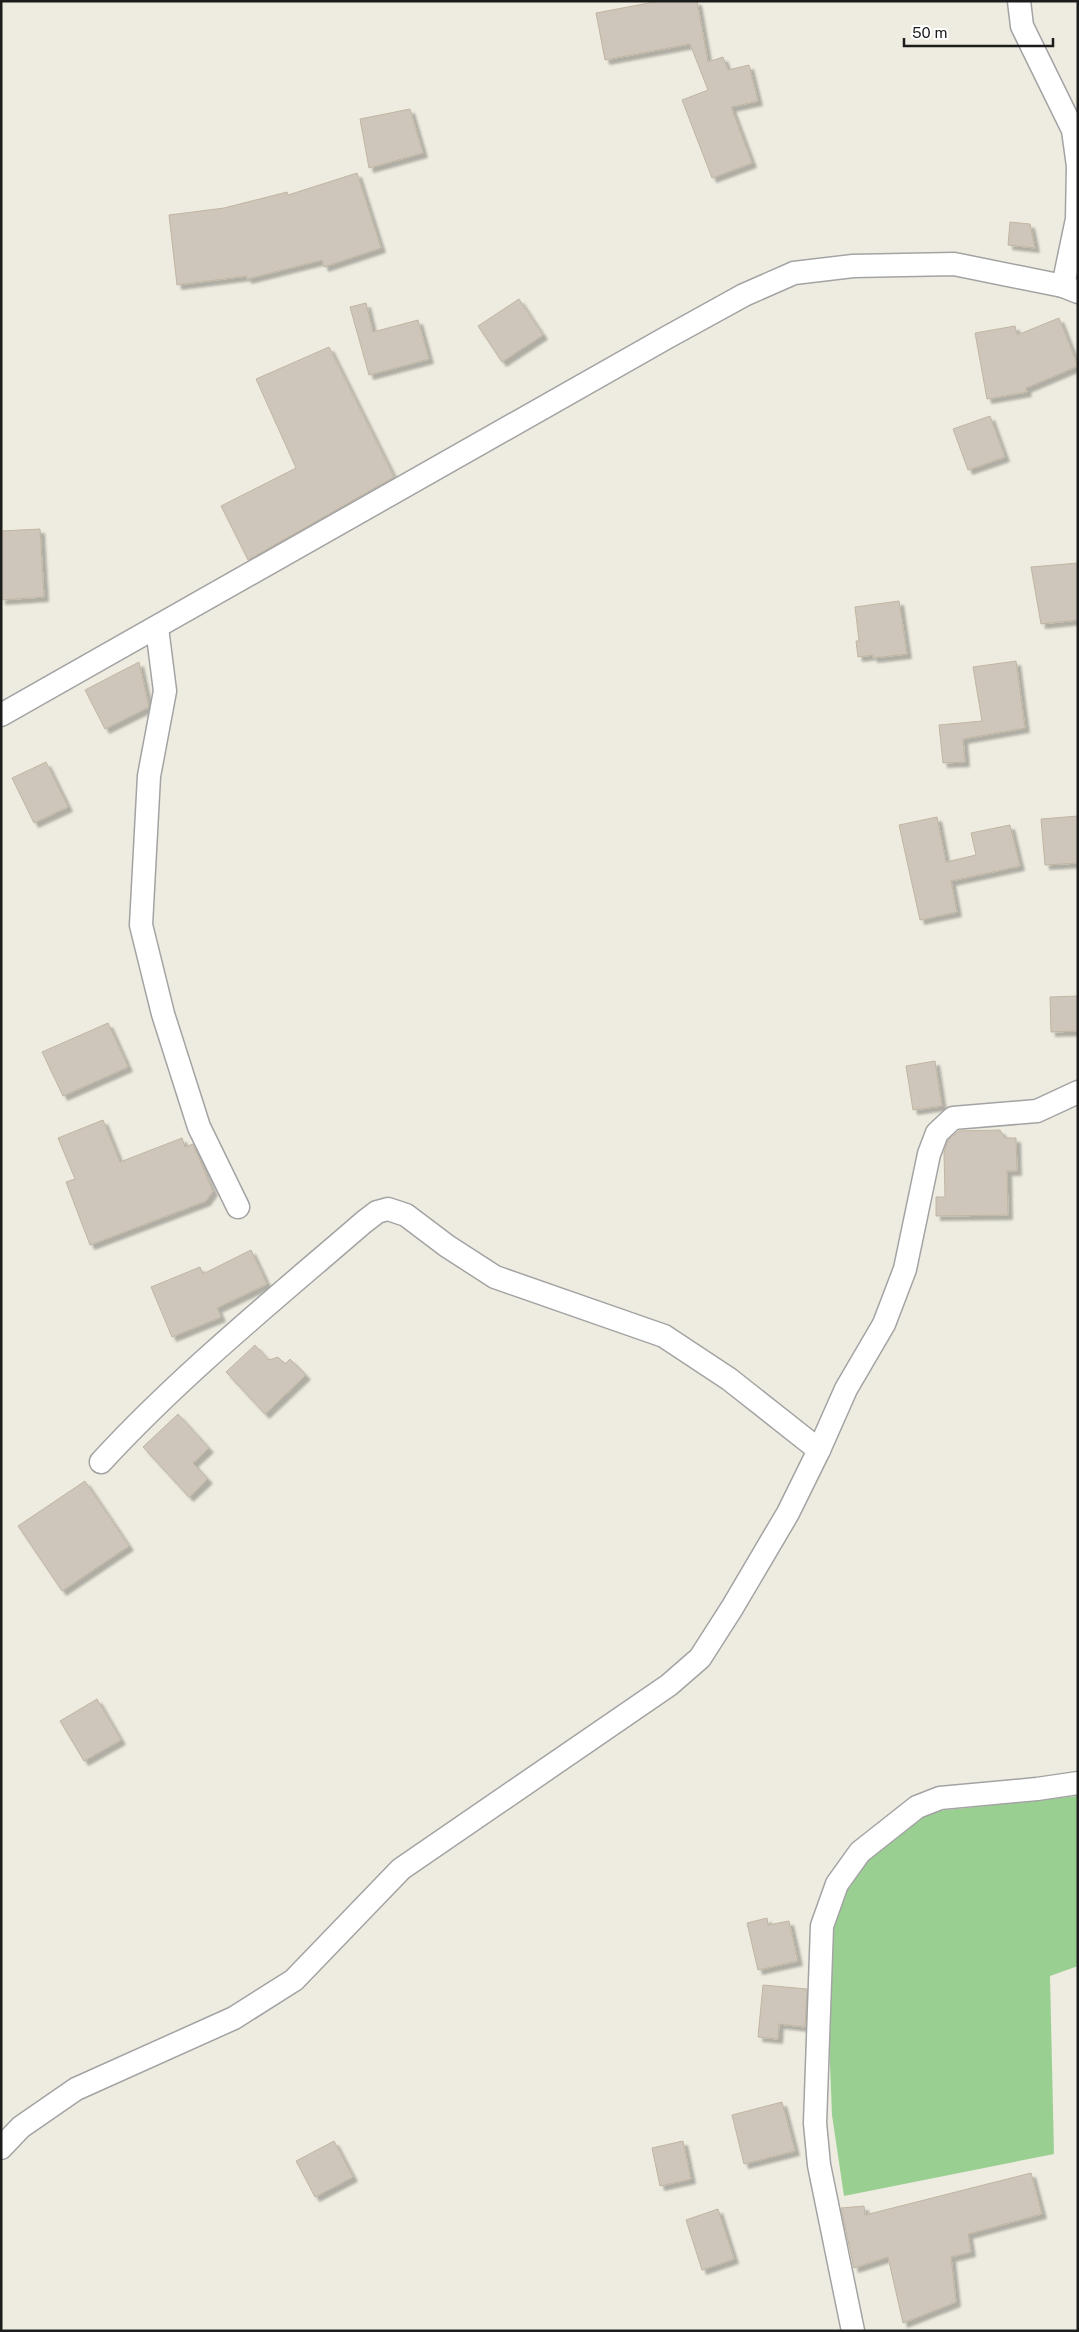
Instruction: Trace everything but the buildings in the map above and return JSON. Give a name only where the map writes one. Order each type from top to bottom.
[{"type":"street","points":[[1,715],[666,338],[744,296],[794,273],[853,266],[954,264],[1070,289],[1077,219],[1078,166],[1073,130],[1022,26],[1018,1]]},
{"type":"street","points":[[157,628],[165,692],[148,776],[141,925],[163,1014],[199,1127],[238,1207]]},
{"type":"street","points":[[1,2148],[21,2127],[76,2089],[234,2018],[294,1980],[401,1869],[669,1685],[700,1658],[788,1513],[846,1389],[884,1324],[901,1279],[929,1154],[937,1133],[953,1118],[1037,1111],[1078,1092]]},
{"type":"street","points":[[101,1462],[127,1433],[262,1310],[364,1222],[377,1212],[388,1210],[406,1215],[495,1277],[664,1336],[729,1379],[819,1450]]},
{"type":"street","points":[[853,2331],[819,2166],[815,2123],[822,1926],[837,1884],[860,1852],[917,1807],[940,1798],[1037,1790],[1078,1783]]},
{"type":"green space","points":[[1078,1796],[1078,1966],[1050,1976],[1054,2154],[844,2196],[832,2115],[829,2039],[832,1925],[842,1896],[872,1856],[928,1812]]}]
